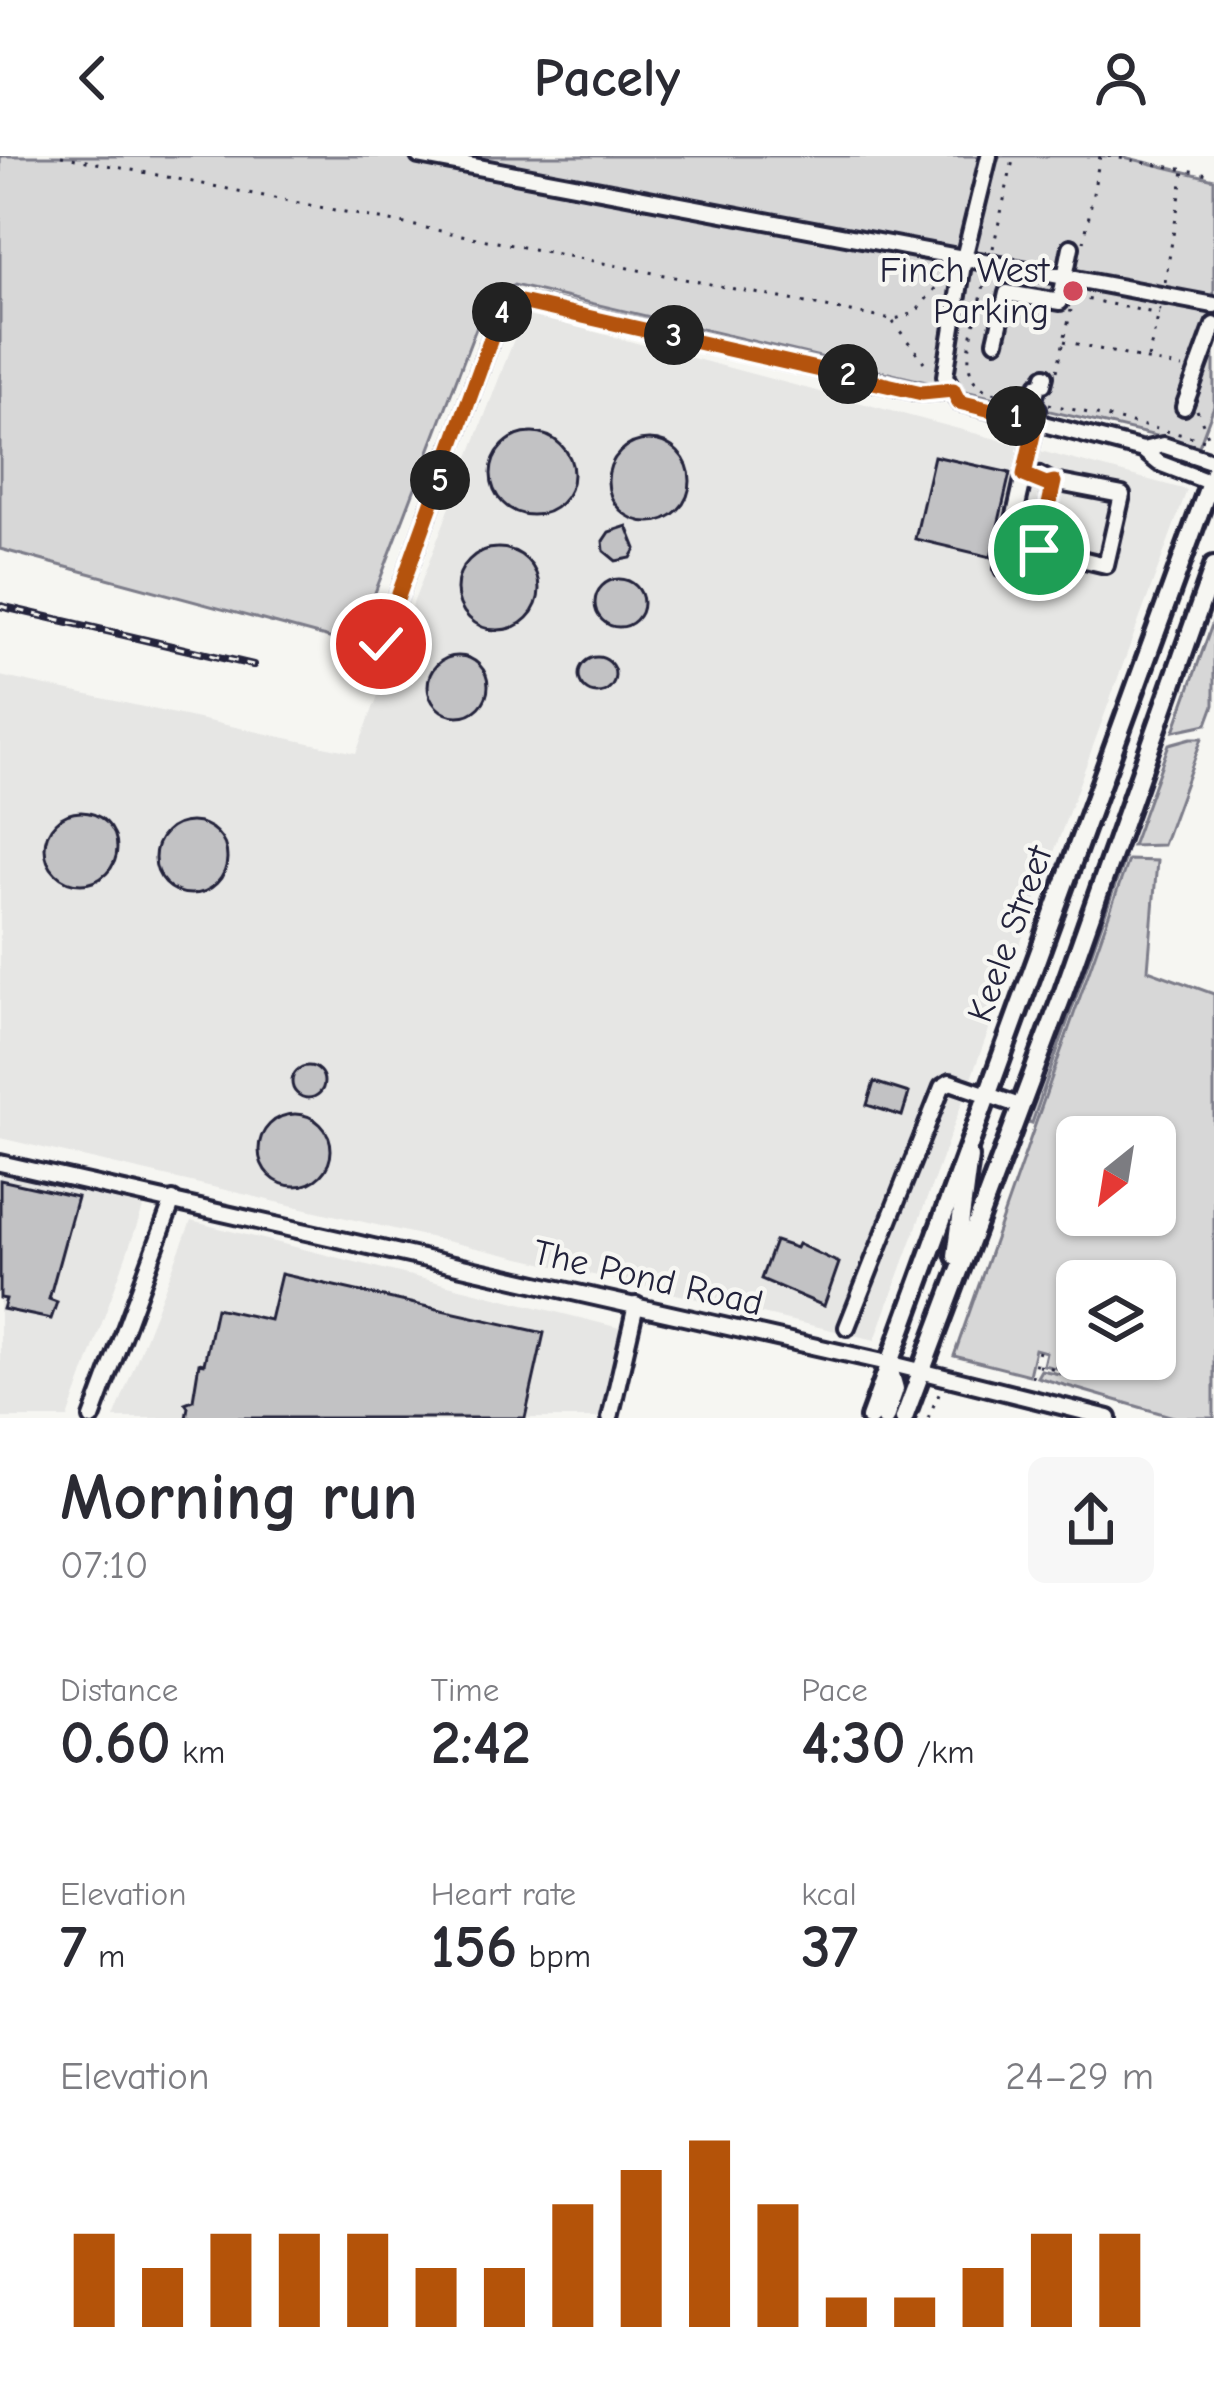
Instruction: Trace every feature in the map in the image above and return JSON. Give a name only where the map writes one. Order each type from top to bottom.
[{"type":"main road","name":"Keele Street","points":[[870,1418],[1213,480]]},
{"type":"main road","name":"Keele Street","points":[[904,1418],[1214,566]]},
{"type":"main road","points":[[922,1371],[922,1350],[957,1254],[971,1135]]},
{"type":"main road","points":[[885,1418],[895,1389],[888,1363]]},
{"type":"street","points":[[418,156],[1214,305]]},
{"type":"street","points":[[989,156],[964,258],[945,376],[959,402],[1038,408],[1143,450],[1159,463],[1213,480]]},
{"type":"street","points":[[996,340],[1007,293],[1060,302],[1071,247]]},
{"type":"street","points":[[381,644],[498,319],[511,305],[521,302],[566,311],[922,393],[953,390]]},
{"type":"street","points":[[1185,404],[1214,325]]},
{"type":"street","points":[[1038,408],[1043,406],[1044,380]]},
{"type":"street","points":[[1003,569],[1029,477],[1038,408]]},
{"type":"street","points":[[1143,450],[1163,445],[1214,462]]},
{"type":"street","points":[[1029,477],[1046,484],[1053,482],[1122,495],[1106,565],[1039,550],[1053,482]]},
{"type":"street","points":[[848,1327],[942,1087],[950,1082],[1020,1106]]},
{"type":"street","name":"The Pond Road","points":[[0,1163],[636,1305],[1109,1418]]},
{"type":"street","points":[[92,1418],[173,1200]]},
{"type":"street","points":[[610,1418],[636,1305]]},
{"type":"path","points":[[61,156],[892,320],[915,313],[947,270]]},
{"type":"path","points":[[991,255],[1014,156]]},
{"type":"path","points":[[1108,156],[1214,175]]},
{"type":"path","points":[[1148,360],[1185,168]]},
{"type":"path","points":[[980,277],[986,279],[967,362],[972,378],[984,389],[1038,408],[1212,442]]},
{"type":"path","points":[[1074,297],[1159,314]]},
{"type":"path","points":[[892,320],[924,362]]},
{"type":"path","points":[[1064,341],[1187,370]]},
{"type":"path","points":[[1185,404],[1194,403],[1212,442]]},
{"type":"path","points":[[1032,1377],[1040,1351]]},
{"type":"path","points":[[1035,1366],[1056,1369]]},
{"type":"path","points":[[928,1418],[940,1391]]},
{"type":"shaded area","points":[[0,156],[1120,156],[1214,179],[1214,406],[1199,446],[514,285],[486,302],[355,645],[0,549]]},
{"type":"shaded area","points":[[524,313],[1187,490],[875,1340],[0,1138],[0,676],[356,753]]},
{"type":"shaded area","points":[[1214,619],[1214,705],[1207,724],[1174,731]]},
{"type":"shaded area","points":[[1202,738],[1163,845],[1132,846],[1169,744]]},
{"type":"shaded area","points":[[1124,860],[1032,1123],[1026,1121],[1116,862]]},
{"type":"shaded area","points":[[1128,860],[1157,861],[1148,970],[1214,994],[1214,1418],[1177,1418],[1037,1377],[1041,1370],[1056,1373],[1056,1380],[1176,1380],[1176,1260],[1056,1260],[1056,1366],[1043,1365],[1046,1352],[1035,1349],[1029,1375],[954,1356]]},
{"type":"shaded area","points":[[0,1162],[146,1200],[68,1418],[0,1418]]},
{"type":"shaded area","points":[[191,1221],[632,1331],[609,1418],[114,1418]]},
{"type":"building","points":[[532,433],[561,445],[573,474],[561,503],[532,515],[503,503],[491,474],[503,445]]},
{"type":"building","points":[[649,440],[678,452],[690,481],[678,510],[649,522],[620,510],[608,481],[620,452]]},
{"type":"building","points":[[934,456],[1010,473],[991,557],[915,539]]},
{"type":"building","points":[[627,526],[636,549],[631,558],[616,561],[604,551],[603,541],[609,532]]},
{"type":"building","points":[[498,548],[527,560],[539,589],[527,618],[498,630],[469,618],[457,589],[469,560]]},
{"type":"building","points":[[619,579],[636,586],[643,603],[636,620],[619,627],[602,620],[595,603],[602,586]]},
{"type":"building","points":[[458,656],[479,665],[488,686],[479,707],[458,716],[437,707],[428,686],[437,665]]},
{"type":"building","points":[[597,657],[610,662],[615,675],[610,688],[597,693],[584,688],[579,675],[584,662]]},
{"type":"building","points":[[81,812],[106,823],[117,848],[106,873],[81,884],[56,873],[45,848],[56,823]]},
{"type":"building","points":[[191,822],[216,833],[227,858],[216,883],[191,894],[166,883],[155,858],[166,833]]},
{"type":"building","points":[[308,1066],[320,1070],[324,1082],[320,1094],[308,1098],[296,1094],[292,1082],[296,1070]]},
{"type":"building","points":[[874,1082],[909,1093],[902,1116],[867,1105]]},
{"type":"building","points":[[295,1114],[320,1125],[331,1150],[320,1175],[295,1186],[270,1175],[259,1150],[270,1125]]},
{"type":"building","points":[[0,1180],[77,1197],[49,1299],[57,1302],[51,1319],[3,1309]]},
{"type":"building","points":[[775,1241],[796,1248],[798,1244],[839,1263],[824,1306],[761,1279]]},
{"type":"building","points":[[281,1274],[544,1333],[525,1418],[186,1418],[185,1403],[193,1400],[216,1308],[270,1320]]},
{"type":"railway","points":[[0,606],[253,665]]},
{"type":"place","name":"Finch West Parking","points":[[1073,291]]},
{"type":"route","points":[[381,644],[498,319],[504,309],[521,302],[922,393],[953,390],[959,402],[1036,421],[1024,475],[1046,484],[1054,482],[1039,550]]}]
